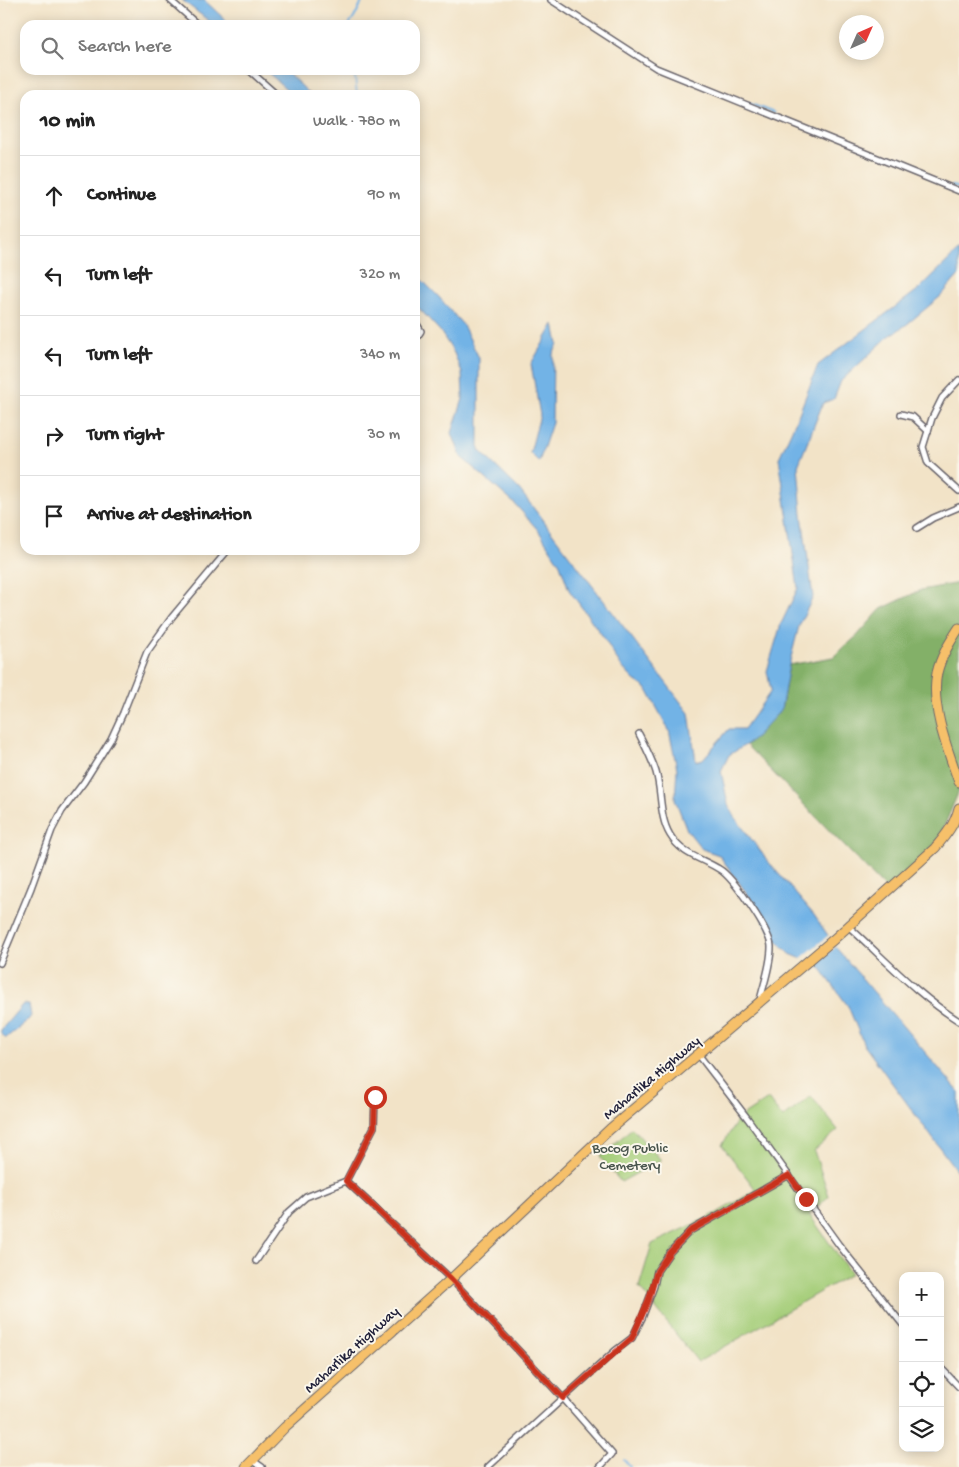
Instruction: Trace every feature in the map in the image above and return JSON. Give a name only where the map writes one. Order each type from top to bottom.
[{"type":"highway","points":[[959,628],[946,648],[937,674],[937,703],[943,737],[959,782]]},
{"type":"highway","name":"Maharlika Highway","points":[[249,1464],[316,1399],[451,1279],[610,1129],[803,966],[935,848],[952,826],[959,808]]},
{"type":"street","points":[[170,0],[192,20]]},
{"type":"street","points":[[551,0],[656,68],[959,191]]},
{"type":"street","points":[[255,75],[271,90]]},
{"type":"street","points":[[959,380],[942,398],[923,447],[928,463],[959,491]]},
{"type":"street","points":[[901,414],[914,417],[928,431]]},
{"type":"street","points":[[917,528],[933,518],[959,507]]},
{"type":"street","points":[[0,963],[31,888],[52,830],[62,811],[84,782],[111,739],[147,652],[172,617],[224,555]]},
{"type":"street","points":[[639,734],[656,772],[663,814],[669,833],[677,845],[687,854],[721,870],[731,879],[768,934],[771,945],[760,1002]]},
{"type":"street","points":[[848,926],[911,986],[959,1021]]},
{"type":"street","points":[[698,1054],[789,1175],[839,1246],[899,1320]]},
{"type":"street","points":[[256,1261],[289,1212],[306,1198],[346,1181],[374,1127],[375,1097]]},
{"type":"street","points":[[488,1467],[632,1338],[649,1299],[657,1271],[670,1252],[690,1231],[789,1175]]},
{"type":"street","points":[[346,1181],[451,1279],[563,1398],[612,1454],[600,1467]]},
{"type":"street","points":[[944,1371],[959,1387]]},
{"type":"street","points":[[249,1464],[262,1467]]},
{"type":"green space","points":[[959,583],[959,791],[935,848],[888,891],[746,745],[781,710],[789,665],[833,657],[857,636],[881,609],[921,590]]},
{"type":"green space","points":[[811,1096],[838,1130],[814,1151],[829,1196],[809,1214],[851,1274],[698,1362],[639,1287],[652,1244],[715,1214],[756,1190],[722,1145],[739,1118],[768,1099],[783,1118]]},
{"type":"green space","name":"Bocog Public Cemetery","points":[[632,1128],[661,1160],[621,1182],[600,1157]]},
{"type":"water","points":[[182,0],[204,0],[226,20],[208,20]]},
{"type":"water","points":[[271,75],[290,75],[306,90],[287,90]]},
{"type":"water","points":[[959,250],[959,275],[941,296],[906,325],[888,337],[841,381],[834,399],[823,403],[798,466],[802,515],[813,597],[799,626],[789,665],[781,710],[752,741],[729,755],[721,771],[728,804],[736,819],[771,865],[814,915],[838,950],[959,1092],[959,1174],[864,1045],[848,1006],[819,966],[790,954],[774,938],[751,899],[719,855],[702,849],[687,830],[675,799],[677,769],[669,730],[646,688],[634,680],[620,665],[604,638],[569,590],[560,564],[538,530],[515,504],[461,457],[452,433],[463,399],[462,373],[454,353],[440,331],[420,309],[420,278],[463,325],[479,358],[479,450],[519,489],[689,713],[696,761],[703,759],[729,729],[744,729],[771,691],[767,671],[781,624],[798,588],[779,458],[818,365],[919,289]]},
{"type":"water","points":[[554,324],[558,344],[553,354],[552,423],[539,462],[530,453],[540,415],[531,364]]},
{"type":"water","points":[[23,1004],[29,1004],[31,1016],[6,1038],[1,1033],[1,1030]]},
{"type":"pier","points":[[830,934],[838,945],[813,966],[799,960]]},
{"type":"waterway","points":[[353,20],[363,0]]},
{"type":"waterway","points":[[354,75],[356,90]]},
{"type":"waterway","points":[[748,103],[774,113]]},
{"type":"waterway","points":[[952,186],[959,188]]},
{"type":"waterway","points":[[624,1460],[630,1467]]},
{"type":"route","points":[[375,1097],[374,1127],[346,1181],[451,1279],[563,1398],[632,1338],[654,1286],[657,1271],[670,1252],[690,1231],[789,1175],[806,1199]]}]
